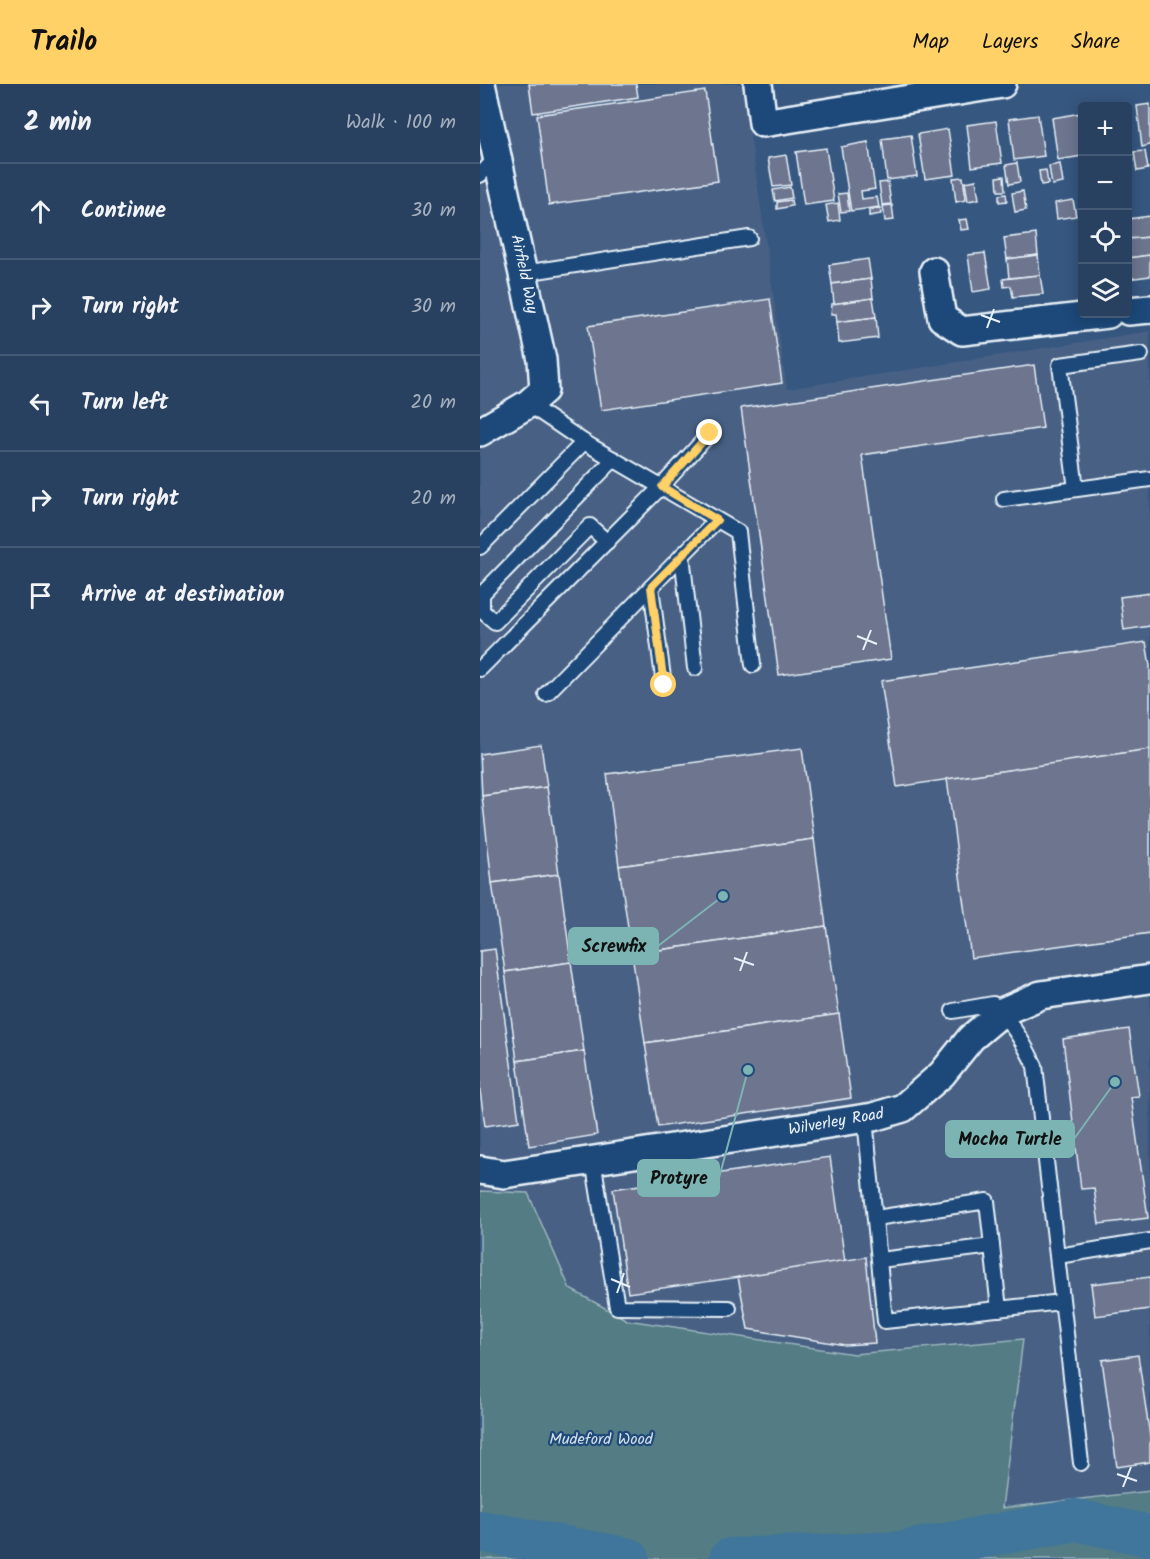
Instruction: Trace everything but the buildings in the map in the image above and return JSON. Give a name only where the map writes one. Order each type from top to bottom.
[{"type":"street","name":"Airfield Way","points":[[480,432],[528,404],[544,390],[542,360],[524,273],[489,165],[481,84]]},
{"type":"street","points":[[758,84],[763,123],[1002,84]]},
{"type":"street","points":[[934,271],[942,318],[962,331],[1078,317]]},
{"type":"street","points":[[1132,311],[1150,309]]},
{"type":"street","name":"Wilverley Road","points":[[480,1170],[504,1174],[864,1119],[903,1108],[942,1074],[971,1038],[1002,1012],[1041,995],[1150,979]]},
{"type":"lane","points":[[524,273],[749,238]]},
{"type":"lane","points":[[1076,489],[1060,365],[1141,354]]},
{"type":"lane","points":[[528,404],[584,441],[738,532],[753,665]]},
{"type":"lane","points":[[480,669],[662,487],[710,433]]},
{"type":"lane","points":[[480,547],[584,441]]},
{"type":"lane","points":[[607,542],[590,526],[495,622],[483,618],[482,594],[614,459]]},
{"type":"lane","points":[[1004,499],[1150,479]]},
{"type":"lane","points":[[546,694],[717,520]]},
{"type":"lane","points":[[682,555],[695,668]]},
{"type":"lane","points":[[651,587],[664,685]]},
{"type":"lane","points":[[953,1011],[993,1004],[1023,1040],[1035,1066],[1081,1463]]},
{"type":"lane","points":[[864,1119],[885,1320],[1062,1302]]},
{"type":"lane","points":[[593,1160],[617,1306],[729,1308]]},
{"type":"lane","points":[[876,1218],[987,1201],[999,1309]]},
{"type":"lane","points":[[1058,1256],[1150,1241]]},
{"type":"lane","points":[[880,1260],[992,1246]]},
{"type":"shaded area","points":[[480,84],[743,84],[787,389],[1150,331],[1150,1491],[1002,1508],[1023,1340],[854,1354],[627,1320],[570,1289],[528,1193],[480,1191]]},
{"type":"green space","name":"Mudeford Wood","points":[[480,1191],[528,1193],[570,1289],[627,1320],[854,1354],[1023,1339],[1002,1508],[1150,1491],[1150,1559],[480,1559]]},
{"type":"waterway","points":[[730,1559],[902,1552],[1076,1520],[1150,1536]]},
{"type":"waterway","points":[[480,1531],[629,1559]]},
{"type":"place","name":"Screwfix","points":[[723,896]]},
{"type":"place","name":"Protyre","points":[[748,1070]]},
{"type":"place","name":"Mocha Turtle","points":[[1115,1082]]},
{"type":"route","points":[[664,685],[651,587],[717,520],[662,487],[710,433]]}]
